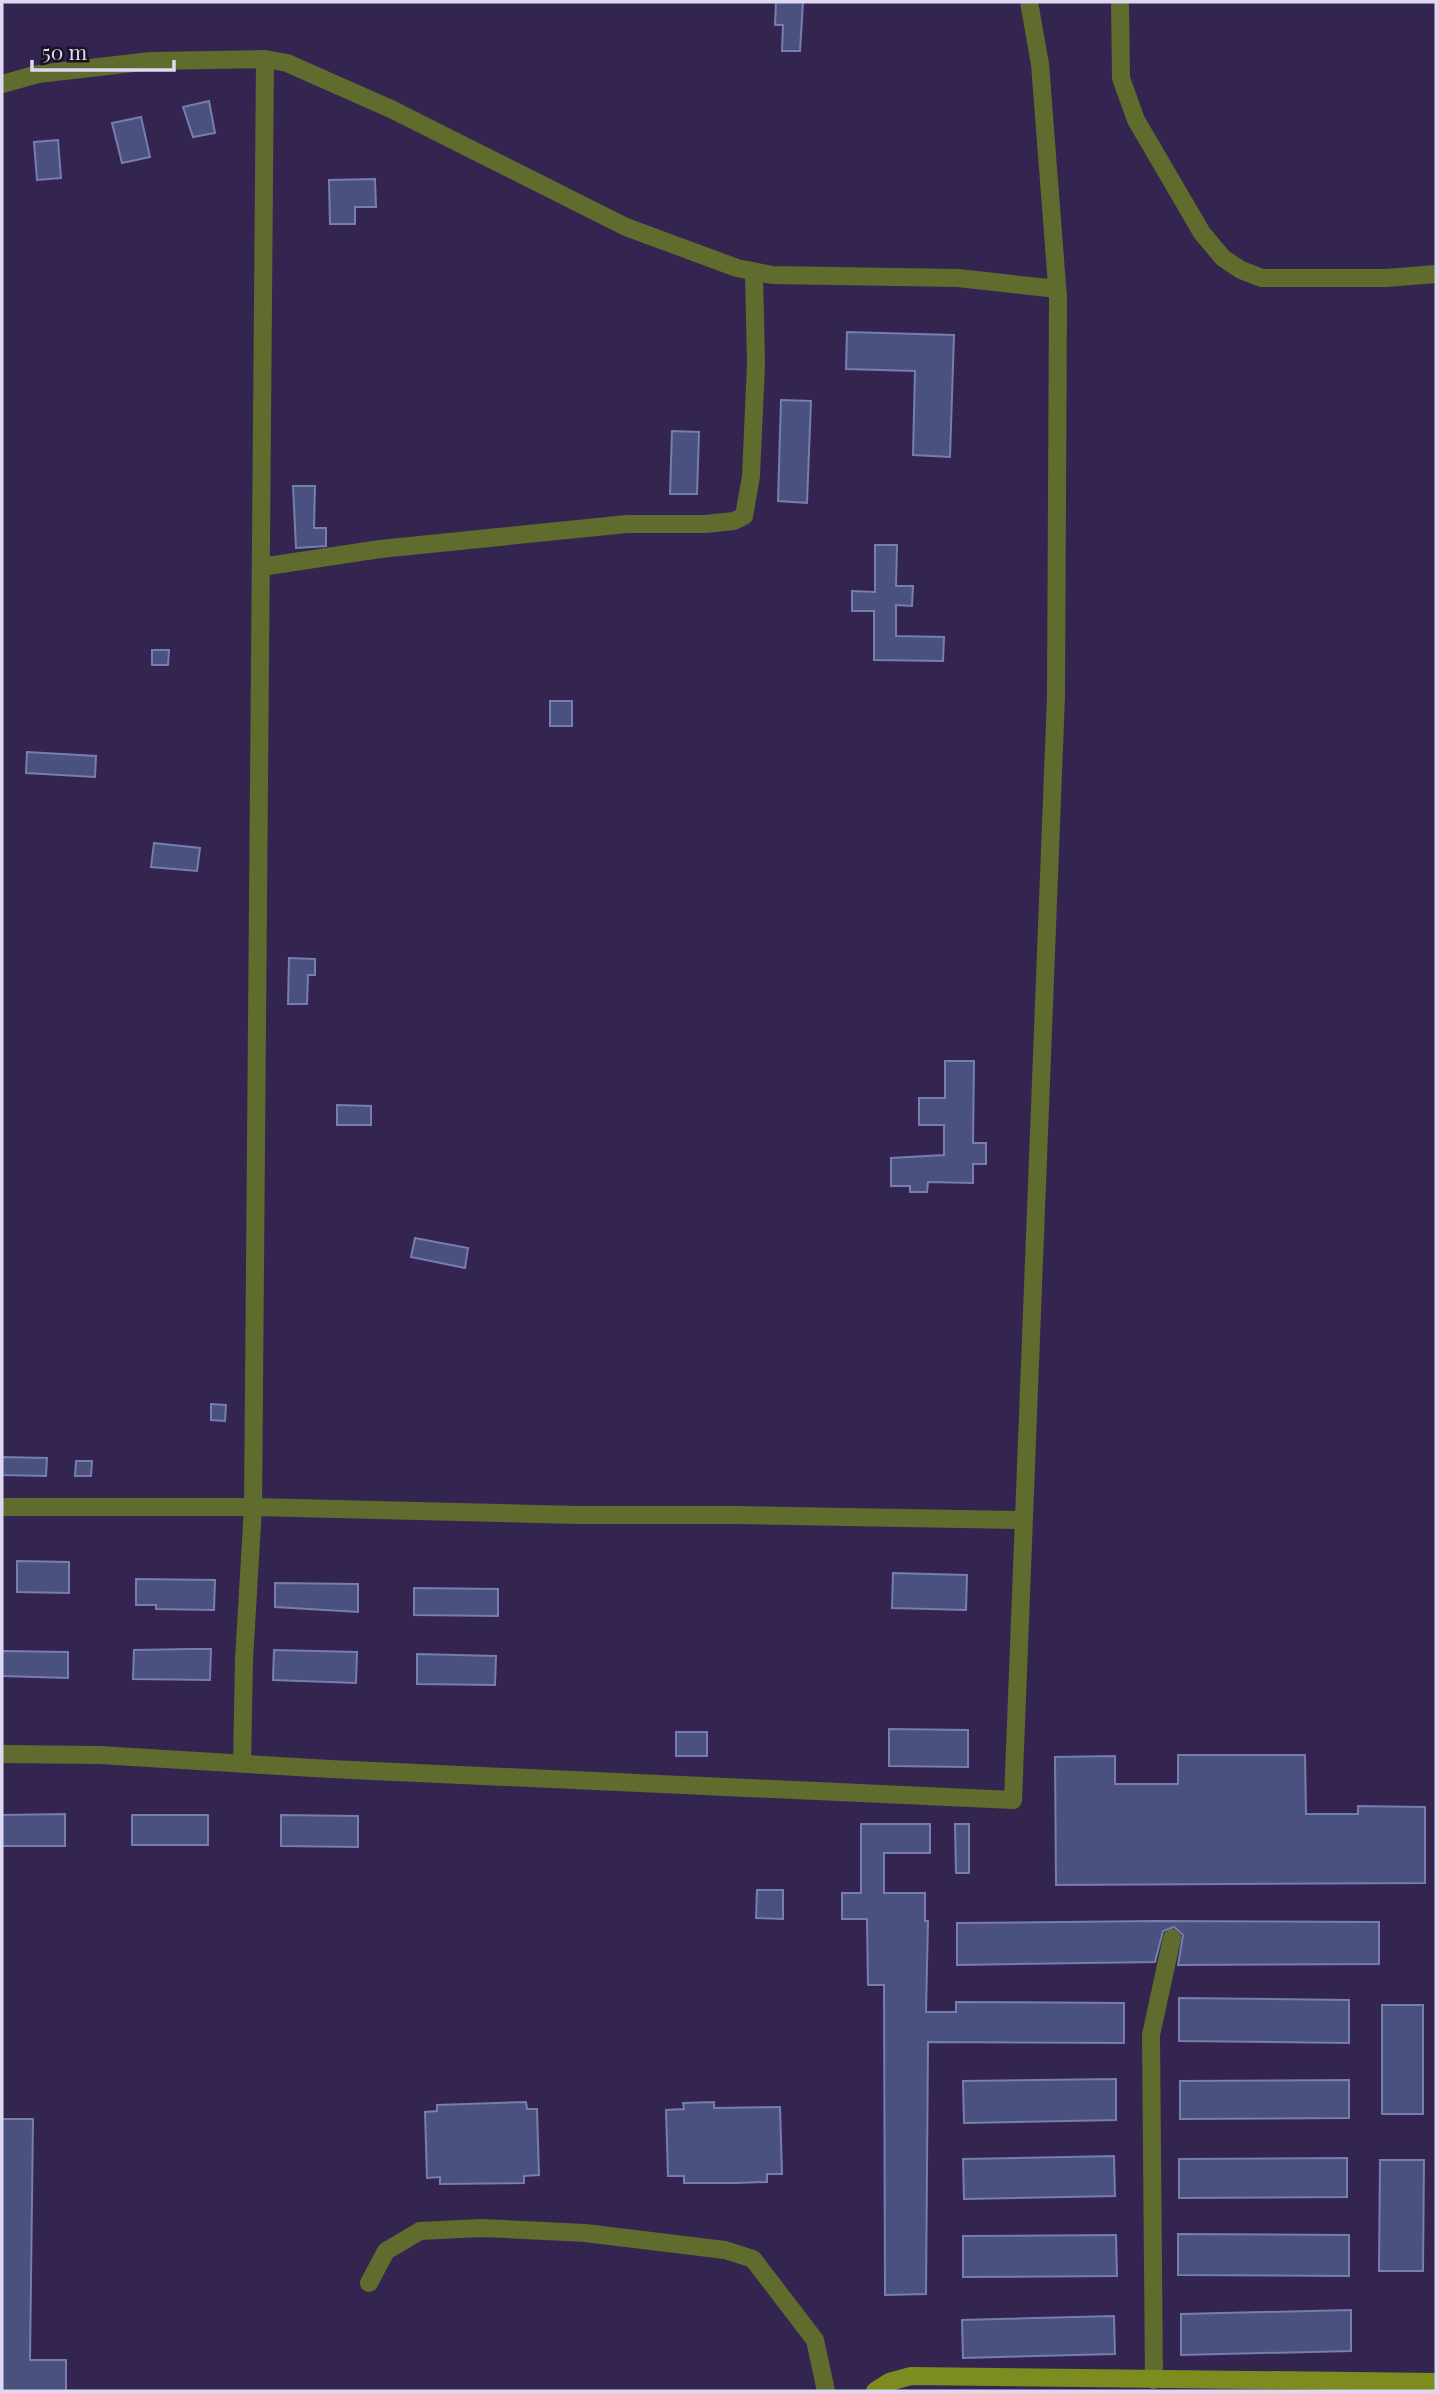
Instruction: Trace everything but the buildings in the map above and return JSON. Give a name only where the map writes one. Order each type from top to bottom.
[{"type":"street","points":[[2,1754],[99,1755],[1013,1800],[1056,696],[1057,289],[1040,64],[1029,2]]},
{"type":"street","points":[[1120,2],[1121,78],[1136,120],[1202,233],[1223,258],[1241,271],[1262,278],[1386,278],[1436,274]]},
{"type":"street","points":[[2,84],[38,74],[150,61],[265,60],[287,63],[380,104],[626,227],[754,273],[958,278],[1057,289]]},
{"type":"street","points":[[242,1764],[244,1660],[253,1507],[265,60]]},
{"type":"street","points":[[261,567],[380,550],[627,524],[705,524],[734,521],[744,516],[751,476],[756,364],[754,273]]},
{"type":"street","points":[[2,1507],[253,1507],[579,1515],[736,1514],[1023,1520]]},
{"type":"street","points":[[1154,2380],[1151,2035],[1172,1938]]},
{"type":"street","points":[[369,2283],[386,2250],[420,2231],[482,2228],[585,2233],[725,2250],[753,2259],[815,2340],[826,2391]]},
{"type":"street","points":[[875,2391],[889,2382],[911,2376],[1436,2382]]}]
